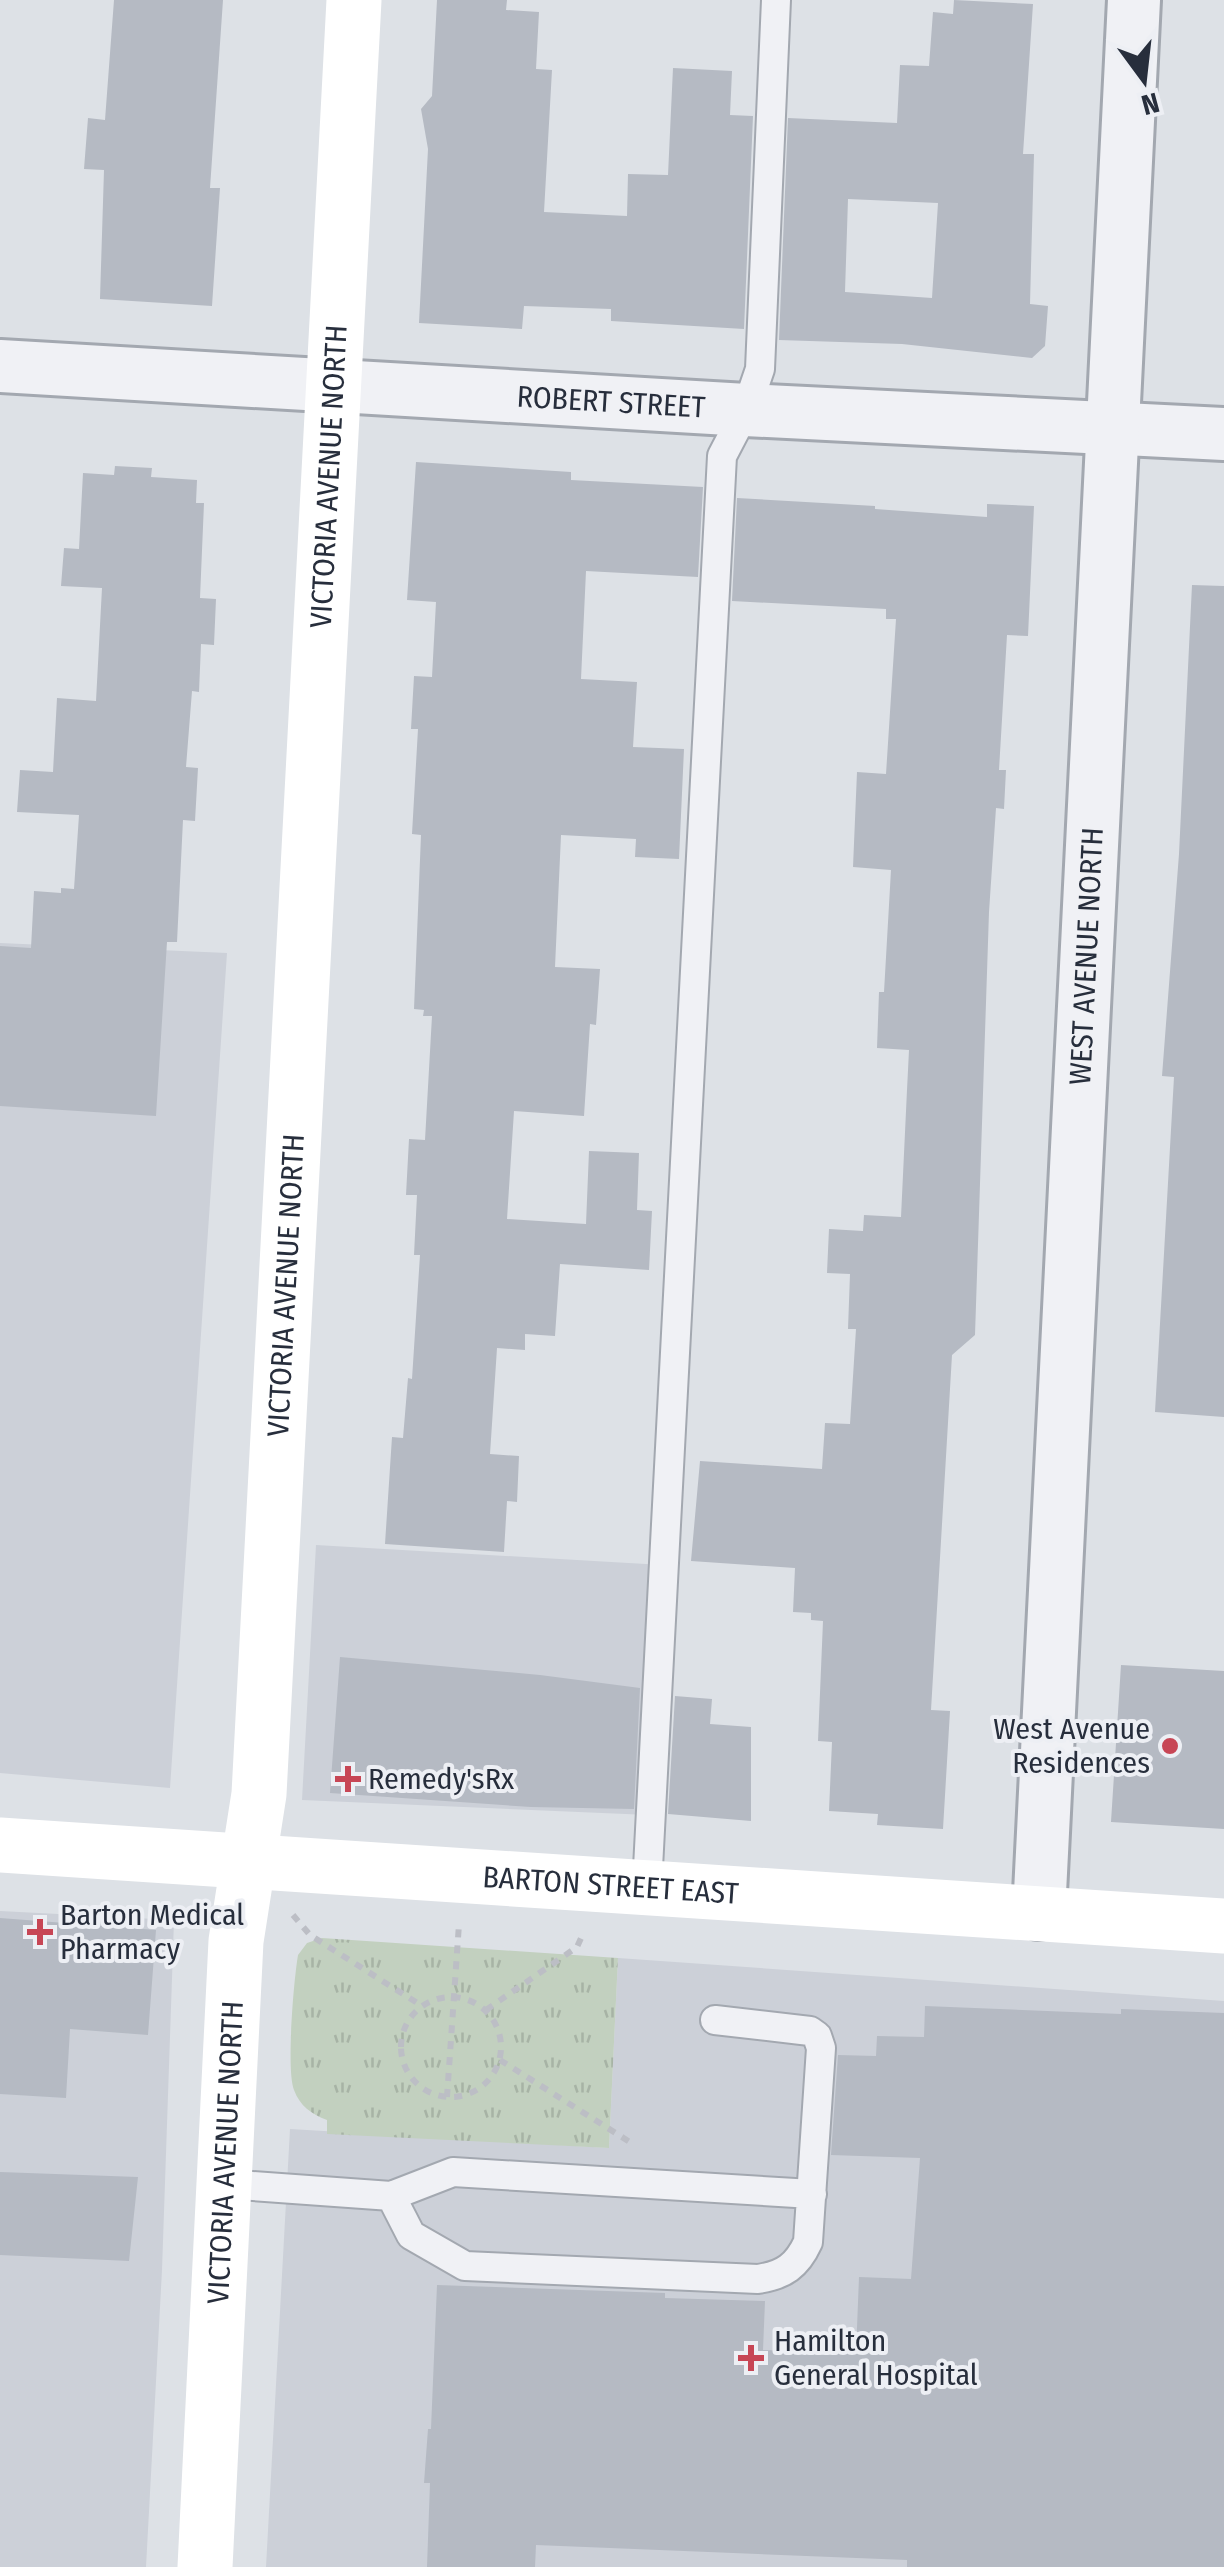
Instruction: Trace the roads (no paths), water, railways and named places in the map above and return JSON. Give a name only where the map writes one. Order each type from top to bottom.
[{"type":"main road","name":"VICTORIA AVENUE NORTH","points":[[205,2567],[236,1941],[259,1794],[354,0]]},
{"type":"main road","name":"BARTON STREET EAST","points":[[0,1846],[1224,1926]]},
{"type":"street","name":"WEST AVENUE NORTH","points":[[1040,1914],[1134,0]]},
{"type":"street","name":"ROBERT STREET","points":[[0,366],[1224,434]]},
{"type":"lane","points":[[626,1886],[722,456],[746,410],[760,368],[776,0]]},
{"type":"lane","points":[[390,2196],[411,2235],[466,2266],[758,2280],[790,2269],[808,2242],[821,2048],[818,2036],[798,2028],[715,2020]]},
{"type":"lane","points":[[225,2184],[390,2196],[453,2172],[812,2194]]},
{"type":"place","name":"West Avenue Residences","points":[[1170,1746]]},
{"type":"place","name":"Remedy'sRx","points":[[348,1779]]},
{"type":"place","name":"Barton Medical Pharmacy","points":[[40,1932]]},
{"type":"place","name":"Hamilton General Hospital","points":[[751,2358]]}]
